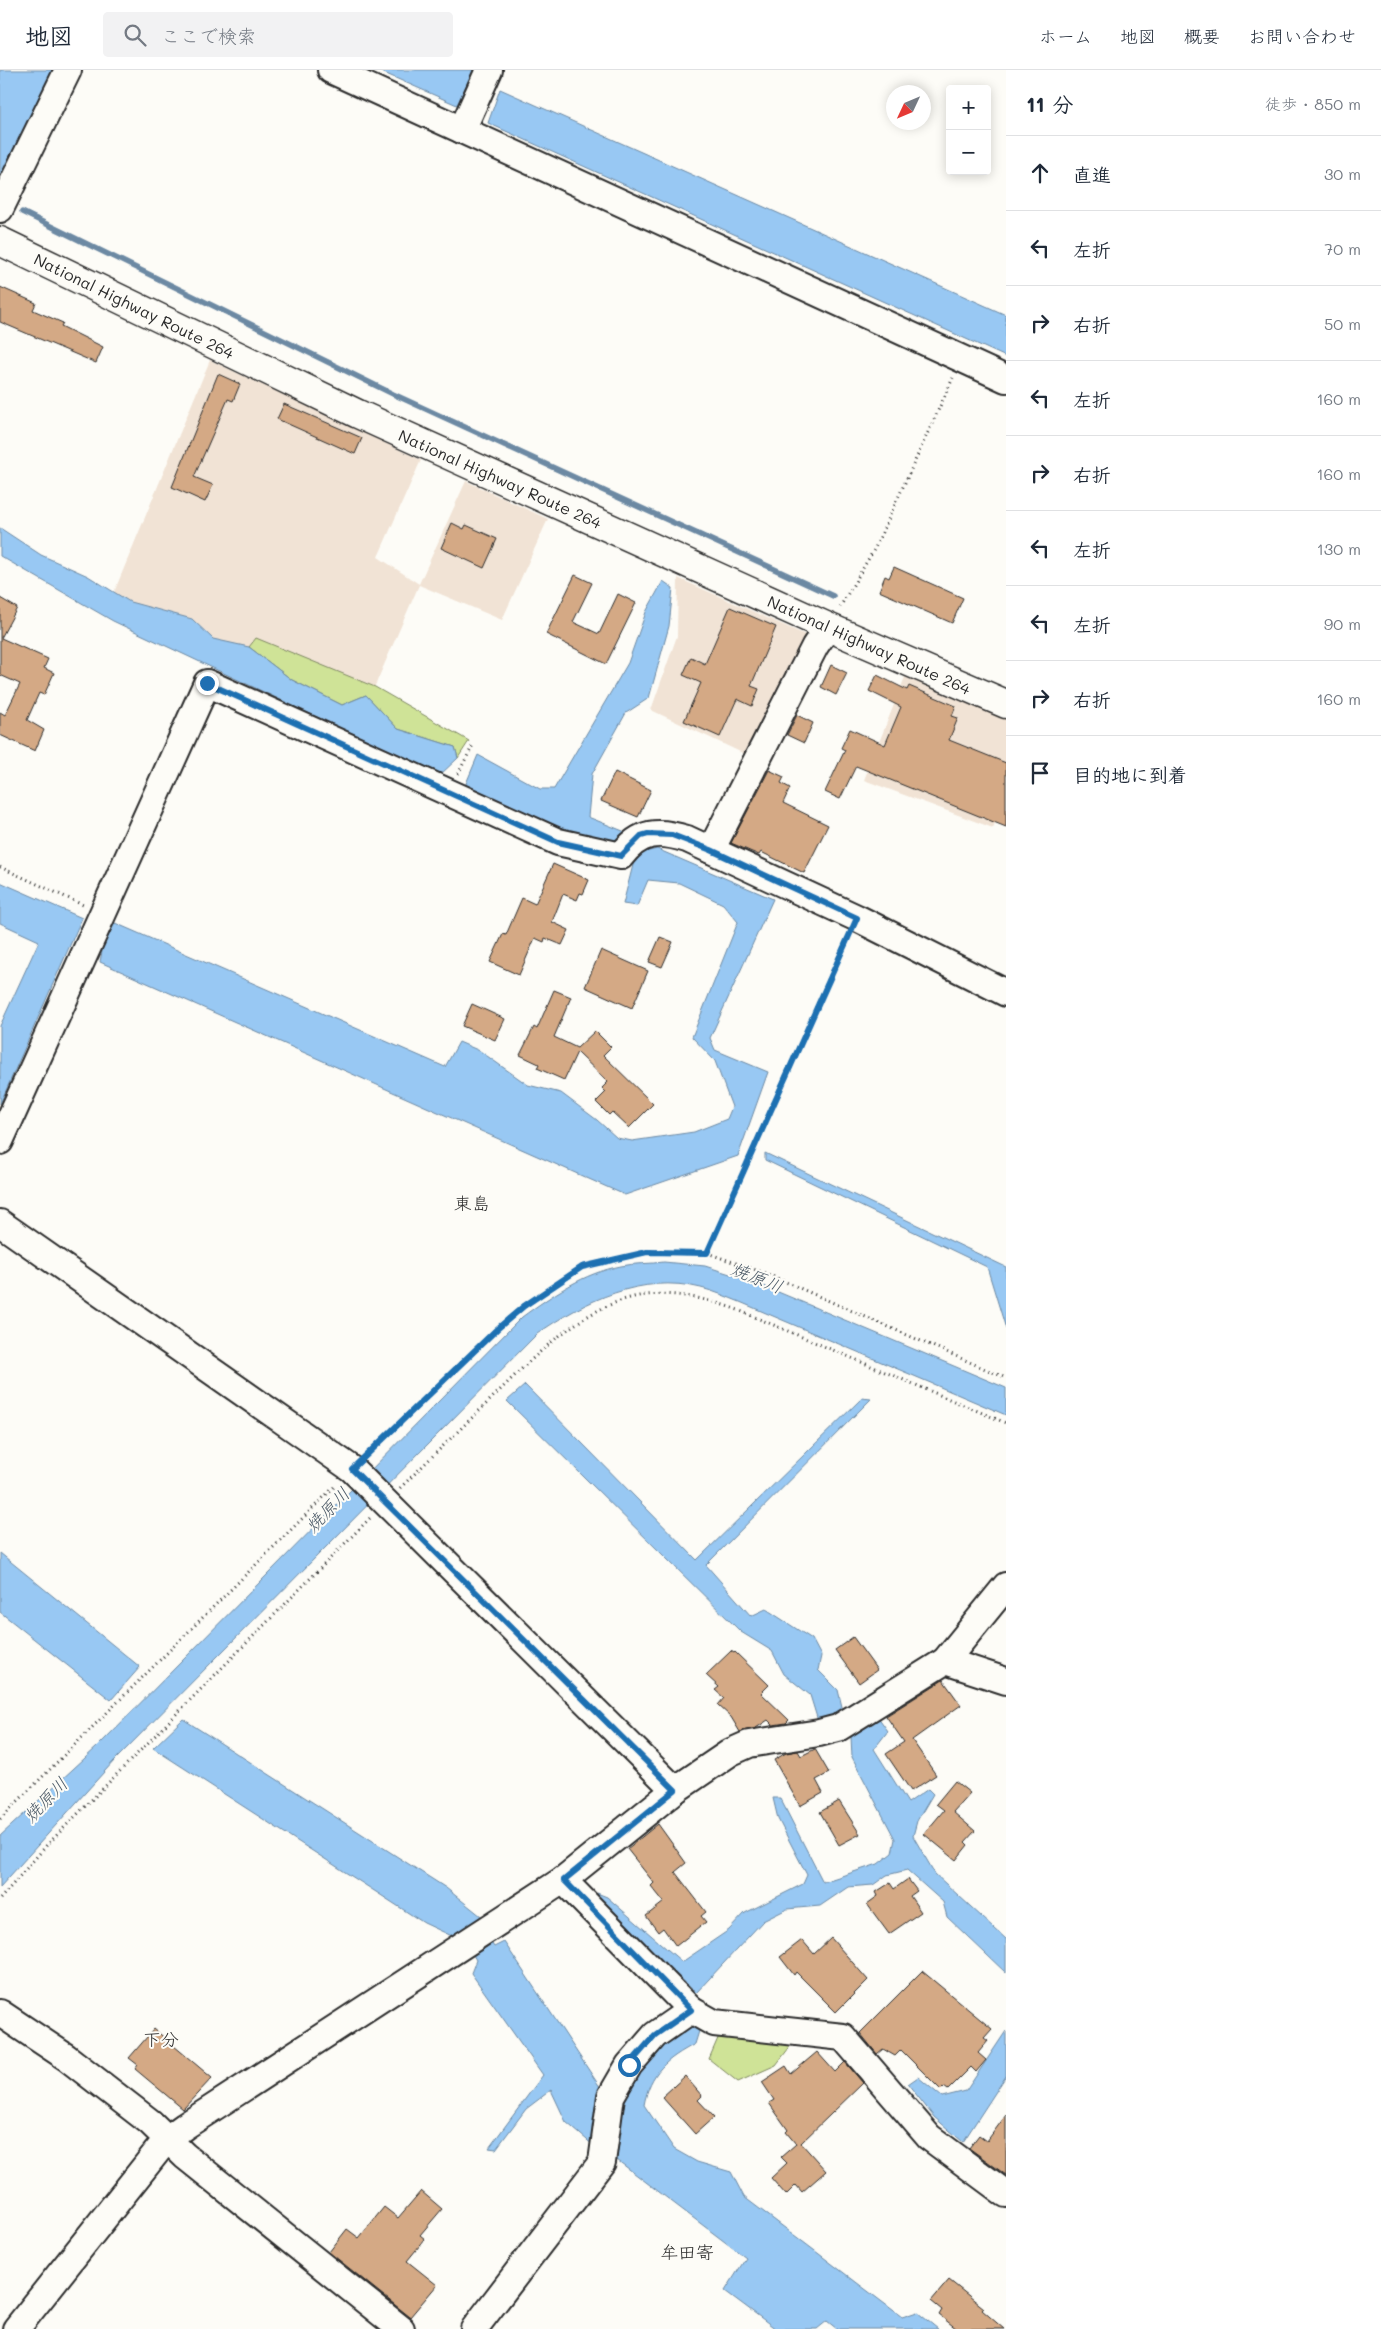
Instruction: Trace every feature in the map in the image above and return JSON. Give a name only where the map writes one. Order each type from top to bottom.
[{"type":"highway","name":"National Highway Route 264","points":[[0,241],[358,414],[828,628],[1006,704]]},
{"type":"street","points":[[0,209],[68,70]]},
{"type":"street","points":[[331,70],[1006,379]]},
{"type":"street","points":[[462,130],[489,70]]},
{"type":"street","points":[[711,850],[815,646],[828,628]]},
{"type":"street","points":[[0,1141],[207,683],[558,842],[621,856],[635,840],[648,834],[672,835],[711,850],[857,918],[1006,993]]},
{"type":"street","points":[[0,1223],[352,1469],[387,1501],[675,1790]]},
{"type":"street","points":[[16,2329],[168,2139],[455,1949],[564,1880],[675,1790],[731,1752],[749,1744],[818,1733],[848,1723],[946,1661],[1006,1586]]},
{"type":"street","points":[[946,1661],[1006,1681]]},
{"type":"street","points":[[564,1880],[691,2010],[714,2023],[843,2037],[930,2137],[1006,2194]]},
{"type":"street","points":[[474,2329],[602,2162],[612,2096],[629,2065],[655,2035],[691,2010]]},
{"type":"street","points":[[0,2013],[66,2057],[150,2122],[185,2156],[401,2329]]},
{"type":"path","points":[[828,628],[875,548],[962,359]]},
{"type":"path","points":[[448,792],[474,743]]},
{"type":"path","points":[[0,867],[102,913]]},
{"type":"path","points":[[707,1253],[857,918]]},
{"type":"path","points":[[0,1819],[352,1469],[497,1329],[524,1306],[582,1267],[647,1252],[707,1253],[765,1273],[1006,1378]]},
{"type":"path","points":[[0,1899],[46,1846],[387,1501],[531,1360],[560,1336],[592,1314],[614,1304],[644,1295],[672,1294],[703,1298],[738,1310],[1006,1423]]},
{"type":"shaded area","points":[[210,360],[421,460],[378,557],[419,584],[466,481],[548,519],[502,620],[419,585],[360,720],[110,602]]},
{"type":"shaded area","points":[[678,578],[810,637],[751,757],[651,710],[677,636]]},
{"type":"shaded area","points":[[905,677],[1006,718],[1006,793],[993,828],[864,780]]},
{"type":"green space","points":[[256,638],[375,687],[469,741],[458,758],[455,747],[398,729],[366,695],[342,705],[292,680],[249,647]]},
{"type":"green space","points":[[722,2029],[795,2040],[776,2065],[738,2082],[709,2059]]},
{"type":"water","points":[[0,70],[52,70],[0,185]]},
{"type":"water","points":[[377,70],[473,70],[457,105]]},
{"type":"water","points":[[500,89],[1006,315],[1006,357],[488,123]]},
{"type":"water","points":[[0,528],[41,555],[88,576],[130,602],[192,619],[213,639],[249,647],[292,680],[342,705],[366,695],[398,729],[455,747],[458,758],[440,775],[113,621],[0,556]]},
{"type":"water","points":[[663,581],[673,588],[669,626],[649,698],[626,713],[592,774],[588,817],[628,833],[612,849],[545,826],[465,786],[478,755],[540,789],[554,789],[628,663],[646,612]]},
{"type":"water","points":[[657,849],[773,899],[710,1038],[715,1050],[768,1072],[738,1156],[625,1195],[100,962],[103,946],[115,923],[445,1067],[459,1042],[480,1051],[528,1085],[561,1093],[597,1120],[617,1138],[632,1141],[694,1132],[727,1119],[732,1107],[715,1061],[692,1037],[738,922],[723,904],[679,883],[648,880],[637,906],[623,904],[634,861],[641,853]]},
{"type":"water","points":[[0,882],[82,918],[0,1104],[0,1026],[39,941],[0,923]]},
{"type":"water","points":[[765,1153],[1006,1267],[1006,1329],[987,1267],[765,1160]]},
{"type":"water","name":"焼原川","points":[[664,1262],[705,1266],[752,1281],[1006,1388],[1006,1415],[706,1289],[679,1284],[657,1284],[636,1287],[594,1301],[537,1334],[114,1761],[0,1887],[0,1836],[97,1747],[522,1317],[581,1279],[607,1269],[626,1265]]},
{"type":"water","points":[[525,1385],[697,1560],[862,1398],[871,1399],[706,1565],[751,1616],[766,1609],[812,1639],[821,1656],[818,1670],[838,1690],[843,1711],[878,1717],[888,1731],[874,1749],[908,1803],[928,1789],[933,1794],[917,1821],[913,1836],[935,1874],[1006,1939],[1006,1973],[947,1917],[943,1902],[907,1870],[887,1875],[873,1885],[848,1887],[820,1906],[787,1909],[763,1921],[696,1993],[601,1902],[597,1893],[607,1897],[682,1962],[729,1930],[745,1913],[803,1884],[807,1875],[778,1819],[773,1798],[780,1798],[823,1882],[878,1864],[892,1853],[895,1839],[852,1757],[851,1737],[835,1718],[818,1721],[810,1695],[784,1674],[772,1651],[741,1632],[507,1401]]},
{"type":"water","points":[[0,1553],[140,1667],[111,1700],[0,1612]]},
{"type":"water","points":[[183,1719],[446,1888],[481,1916],[476,1920],[494,1947],[504,1942],[604,2093],[620,2126],[629,2081],[651,2049],[692,2023],[700,2028],[695,2044],[668,2061],[655,2075],[644,2105],[674,2149],[697,2162],[731,2172],[744,2197],[902,2317],[917,2312],[938,2329],[837,2329],[827,2321],[817,2329],[776,2329],[725,2291],[746,2258],[617,2160],[617,2137],[594,2146],[566,2122],[551,2090],[526,2109],[496,2149],[489,2148],[543,2075],[471,1973],[476,1960],[460,1933],[454,1937],[424,1923],[153,1748]]},
{"type":"water","points":[[1006,2031],[1006,2076],[963,2142],[934,2117],[908,2084],[918,2077],[942,2097],[966,2091]]},
{"type":"building","points":[[0,287],[36,303],[33,310],[63,323],[61,326],[103,347],[96,363],[0,322]]},
{"type":"building","points":[[218,374],[240,384],[233,401],[228,399],[194,477],[213,485],[205,502],[172,487]]},
{"type":"building","points":[[284,404],[362,438],[355,454],[277,419]]},
{"type":"building","points":[[452,523],[464,529],[466,525],[497,539],[484,568],[441,548]]},
{"type":"building","points":[[894,567],[963,598],[952,623],[879,591],[885,576],[889,578]]},
{"type":"building","points":[[575,575],[592,583],[573,622],[599,634],[618,594],[636,603],[606,664],[546,634]]},
{"type":"building","points":[[0,598],[17,608],[1,638],[48,659],[44,668],[54,673],[44,695],[39,693],[27,720],[44,730],[35,751],[0,735],[0,712],[5,715],[20,684],[0,675]]},
{"type":"building","points":[[730,607],[776,627],[751,686],[759,689],[752,706],[737,699],[720,737],[684,721],[701,683],[683,675],[691,657],[705,664]]},
{"type":"building","points":[[831,665],[847,673],[836,695],[821,687]]},
{"type":"building","points":[[877,675],[907,690],[909,686],[956,706],[952,716],[958,718],[949,740],[1006,763],[1006,827],[856,766],[840,799],[825,792],[845,750],[841,748],[850,729],[885,745],[901,707],[869,691]]},
{"type":"building","points":[[797,715],[813,723],[804,743],[787,735]]},
{"type":"building","points":[[769,770],[784,777],[781,783],[790,788],[783,803],[828,825],[804,873],[761,852],[759,855],[731,843]]},
{"type":"building","points":[[615,772],[651,790],[638,817],[601,801]]},
{"type":"building","points":[[553,864],[589,880],[583,894],[580,893],[577,900],[563,894],[552,922],[569,930],[562,945],[545,938],[544,942],[535,938],[519,975],[490,962],[503,934],[506,935],[522,898],[535,904]]},
{"type":"building","points":[[660,937],[673,942],[662,967],[649,962]]},
{"type":"building","points":[[601,950],[648,971],[632,1008],[585,987]]},
{"type":"building","points":[[554,990],[571,997],[554,1037],[577,1048],[595,1031],[611,1047],[603,1055],[653,1104],[629,1128],[612,1112],[609,1115],[596,1102],[606,1092],[602,1088],[608,1082],[577,1052],[564,1080],[537,1068],[539,1064],[520,1055],[534,1027],[537,1029]]},
{"type":"building","points":[[472,1004],[505,1019],[495,1040],[462,1026]]},
{"type":"building","points":[[853,1637],[877,1670],[859,1683],[835,1650]]},
{"type":"building","points":[[731,1651],[735,1652],[769,1685],[761,1693],[789,1720],[786,1723],[773,1725],[768,1720],[756,1728],[740,1732],[731,1717],[718,1705],[724,1698],[715,1690],[719,1687],[706,1675]]},
{"type":"building","points":[[943,1680],[961,1705],[912,1740],[936,1775],[911,1791],[886,1754],[904,1742],[886,1716]]},
{"type":"building","points":[[815,1749],[829,1773],[816,1780],[823,1793],[800,1806],[774,1760],[786,1753],[798,1751],[801,1756]]},
{"type":"building","points":[[955,1781],[970,1793],[953,1812],[975,1831],[965,1842],[968,1845],[956,1860],[924,1834],[944,1810],[936,1804]]},
{"type":"building","points":[[839,1801],[860,1834],[839,1845],[820,1812]]},
{"type":"building","points":[[658,1824],[686,1863],[675,1872],[706,1912],[701,1916],[706,1922],[676,1946],[663,1928],[658,1932],[646,1916],[664,1902],[651,1886],[654,1883],[627,1849]]},
{"type":"building","points":[[908,1879],[917,1891],[910,1896],[921,1912],[889,1934],[867,1904],[878,1896],[876,1892],[890,1883],[894,1889]]},
{"type":"building","points":[[831,1938],[868,1980],[836,2012],[796,1972],[794,1975],[780,1957],[802,1940],[814,1954]]},
{"type":"building","points":[[922,1971],[992,2029],[984,2038],[988,2041],[978,2053],[986,2060],[976,2072],[971,2067],[948,2090],[944,2087],[941,2090],[901,2050],[895,2056],[883,2049],[877,2054],[860,2033]]},
{"type":"building","points":[[154,2029],[212,2078],[183,2109],[135,2069],[138,2065],[129,2058]]},
{"type":"building","points":[[817,2052],[835,2072],[845,2062],[863,2083],[801,2143],[826,2171],[802,2192],[796,2185],[786,2195],[771,2178],[787,2163],[781,2157],[796,2144],[786,2132],[788,2130],[769,2103],[774,2100],[762,2082],[786,2066],[791,2074]]},
{"type":"building","points":[[685,2076],[702,2096],[698,2100],[714,2117],[695,2134],[662,2097]]},
{"type":"building","points":[[1006,2115],[1006,2175],[969,2148],[979,2135],[987,2141]]},
{"type":"building","points":[[421,2191],[442,2209],[420,2235],[425,2239],[407,2261],[437,2285],[410,2317],[329,2252],[347,2229],[359,2238],[384,2207],[398,2218]]},
{"type":"building","points":[[949,2280],[984,2308],[982,2310],[1004,2329],[957,2329],[939,2315],[942,2310],[931,2301]]},
{"type":"waterway","points":[[22,212],[393,394],[833,596]]},
{"type":"district","name":"東島","points":[[472,1204]]},
{"type":"district","name":"下分","points":[[161,2040]]},
{"type":"district","name":"牟田寄","points":[[687,2253]]},
{"type":"route","points":[[207,683],[558,842],[621,856],[641,836],[648,834],[672,835],[711,850],[857,918],[707,1253],[647,1252],[582,1267],[524,1306],[497,1329],[352,1469],[387,1501],[675,1790],[564,1880],[691,2010],[655,2035],[629,2065]]}]
